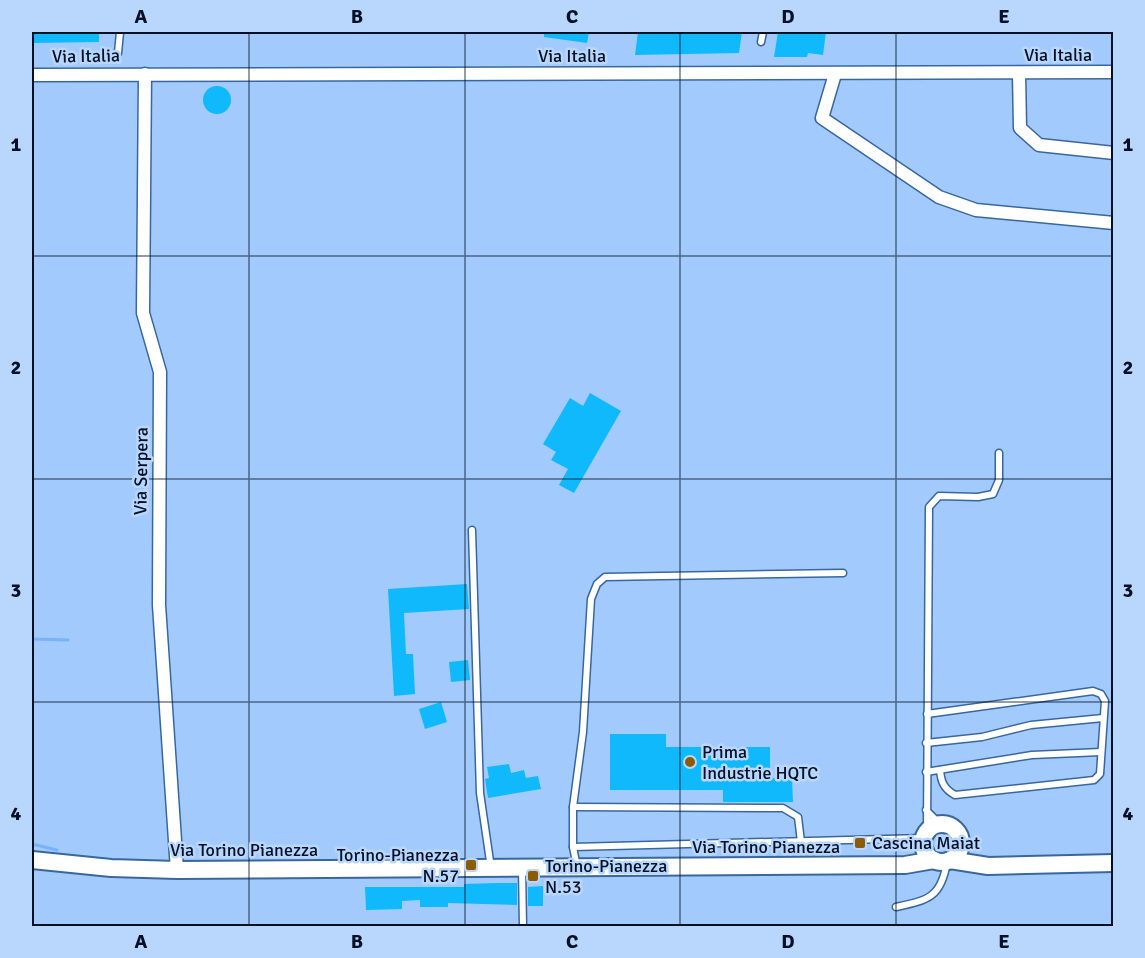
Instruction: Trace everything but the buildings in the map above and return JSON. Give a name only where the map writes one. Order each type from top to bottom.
[{"type":"main road","points":[[890,865],[916,849],[929,834],[953,829],[960,839],[959,852],[942,861],[925,852],[929,834]]},
{"type":"main road","name":"Via Torino Pianezza","points":[[960,839],[983,856],[1004,864]]},
{"type":"main road","name":"Via Torino Pianezza","points":[[32,860],[111,868],[177,870],[890,865],[942,861],[988,866],[1113,864]]},
{"type":"street","name":"Via Italia","points":[[32,75],[1113,72]]},
{"type":"street","points":[[1019,73],[1020,128],[1026,134],[1039,145],[1113,153]]},
{"type":"street","name":"Via Serpera","points":[[145,74],[143,313],[160,372],[159,605],[177,870]]},
{"type":"street","points":[[835,74],[822,118],[939,197],[976,210],[1113,223]]},
{"type":"lane","points":[[118,53],[120,32]]},
{"type":"lane","points":[[761,42],[763,32]]},
{"type":"lane","points":[[929,834],[926,809],[928,507],[939,496],[978,497],[993,494],[999,480],[999,453]]},
{"type":"lane","points":[[471,530],[480,793],[491,868]]},
{"type":"lane","points":[[577,868],[573,846],[573,807],[583,732],[591,599],[597,584],[605,577],[843,573]]},
{"type":"lane","points":[[927,714],[1093,691],[1101,694],[1105,701],[1100,774],[1094,780],[955,795],[947,790],[941,780],[940,770]]},
{"type":"lane","points":[[926,743],[982,737],[1031,725],[1103,718]]},
{"type":"lane","points":[[926,772],[1032,755],[1101,752]]},
{"type":"lane","points":[[573,807],[783,808],[798,817],[801,842]]},
{"type":"lane","points":[[926,809],[929,834]]},
{"type":"lane","points":[[573,846],[801,842],[929,834]]},
{"type":"lane","points":[[896,907],[925,901],[935,894],[943,879],[942,861]]},
{"type":"lane","points":[[522,868],[523,927]]},
{"type":"waterway","points":[[32,639],[68,640]]},
{"type":"waterway","points":[[32,844],[57,850]]},
{"type":"place","name":"Prima Industrie HQTC","points":[[690,762]]},
{"type":"place","name":"Cascina Maiat","points":[[860,843]]},
{"type":"place","name":"Torino-Pianezza N.57","points":[[471,865]]},
{"type":"place","name":"Torino-Pianezza N.53","points":[[533,876]]}]
